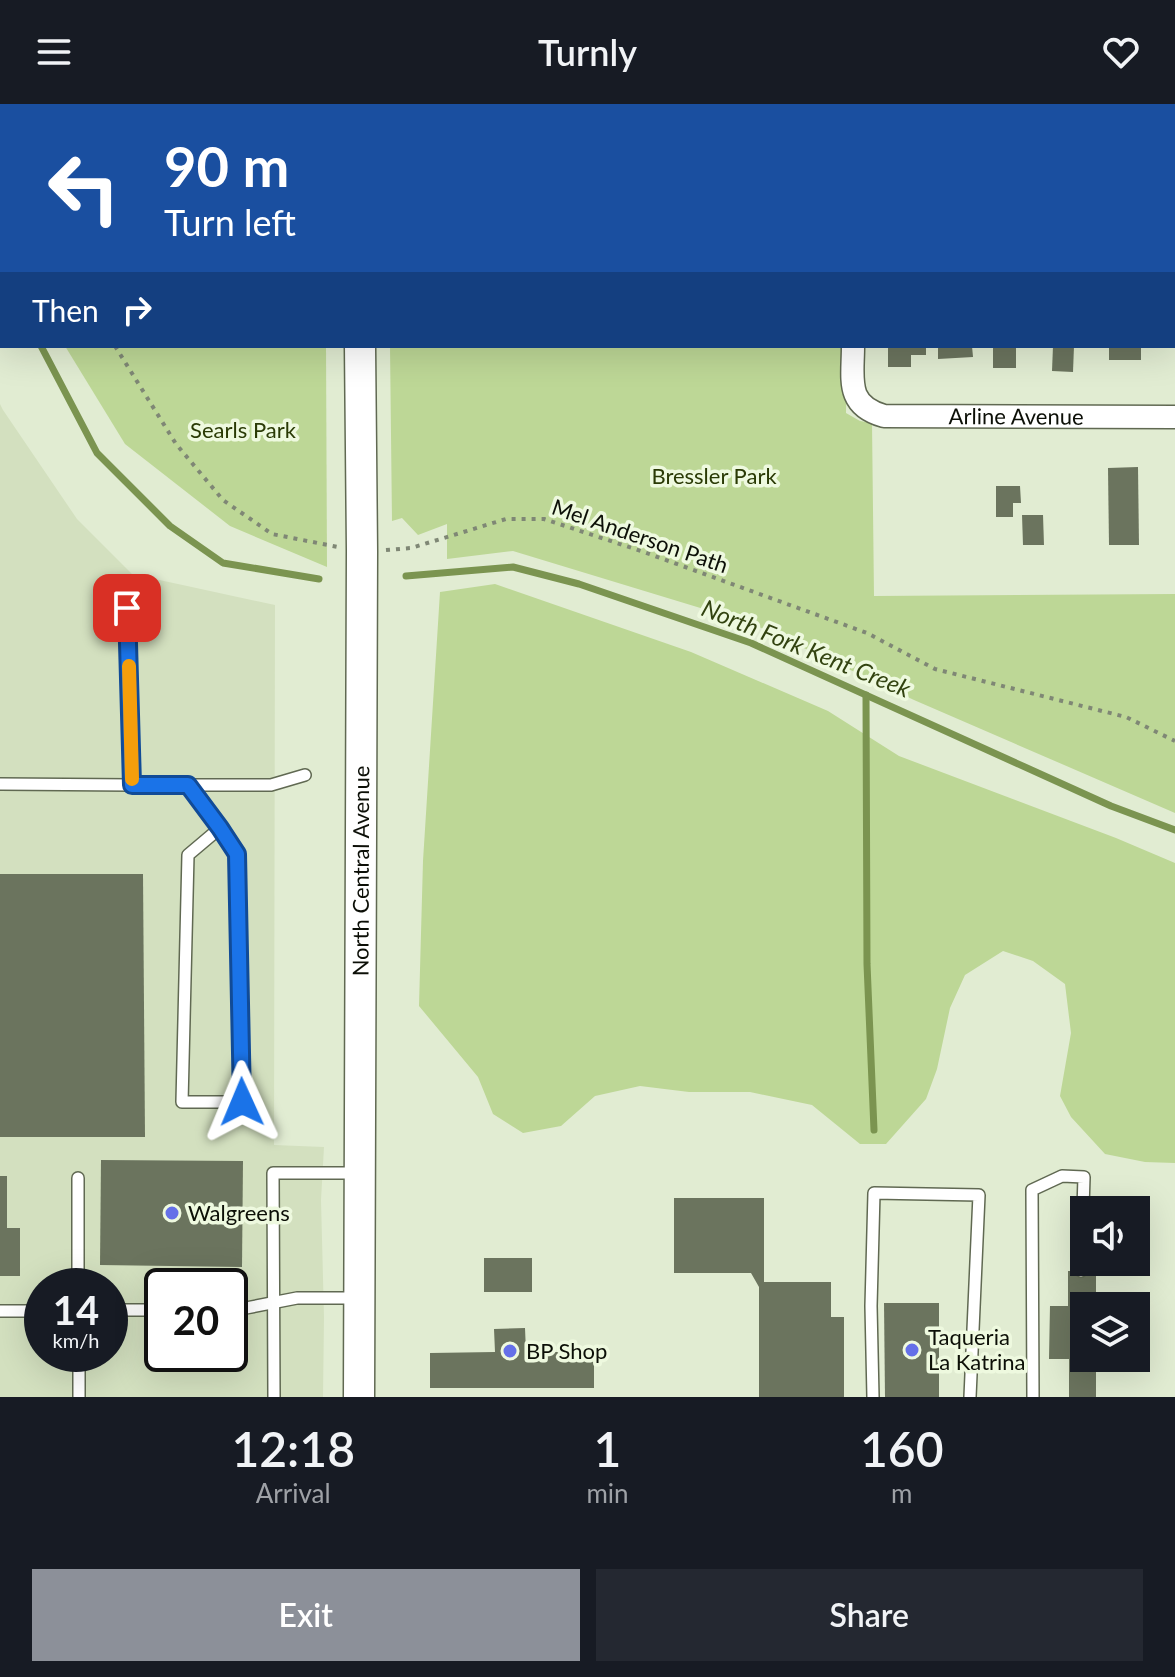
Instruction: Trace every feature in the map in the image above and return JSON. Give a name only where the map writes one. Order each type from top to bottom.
[{"type":"main road","name":"North Central Avenue","points":[[359,1397],[360,348]]},
{"type":"street","name":"Arline Avenue","points":[[853,348],[856,399],[874,413],[884,416],[1175,417]]},
{"type":"lane","points":[[127,608],[132,785]]},
{"type":"lane","points":[[0,784],[271,785],[305,775]]},
{"type":"lane","points":[[188,785],[220,828],[237,854],[242,1102],[182,1102],[188,855],[220,828]]},
{"type":"lane","points":[[274,1397],[273,1173],[361,1173]]},
{"type":"lane","points":[[1033,1397],[1032,1190],[1062,1176],[1084,1177],[1083,1196]]},
{"type":"lane","points":[[78,1178],[78,1268]]},
{"type":"lane","points":[[873,1397],[871,1306],[874,1193],[979,1195],[970,1397]]},
{"type":"lane","points":[[248,1307],[297,1298],[360,1298]]},
{"type":"lane","points":[[0,1311],[24,1311]]},
{"type":"lane","points":[[79,1372],[79,1397]]},
{"type":"path","name":"Mel Anderson Path","points":[[116,348],[176,444],[223,500],[272,534],[362,551],[411,548],[506,519],[544,519],[867,633],[935,669],[1126,717],[1175,741]]},
{"type":"shaded area","points":[[0,404],[77,519],[132,574],[275,605],[274,1145],[324,1147],[321,1200],[323,1397],[0,1397]]},
{"type":"green space","name":"Searls Park","points":[[66,348],[326,348],[327,567],[230,526],[125,444]]},
{"type":"green space","name":"Bressler Park","points":[[390,348],[847,348],[846,413],[860,421],[872,423],[874,596],[1175,594],[1175,813],[914,700],[753,624],[513,551],[447,559],[447,524],[418,535],[402,518],[392,521]]},
{"type":"green space","points":[[495,584],[691,652],[828,711],[899,756],[1175,863],[1175,1163],[1145,1162],[1105,1154],[1071,1117],[1060,1096],[1071,1033],[1065,984],[1033,961],[1003,951],[965,975],[950,1008],[937,1069],[926,1099],[886,1144],[860,1144],[812,1105],[750,1092],[689,1092],[640,1086],[595,1096],[561,1126],[523,1133],[493,1114],[478,1077],[419,1006],[423,861],[440,592]]},
{"type":"building","points":[[888,348],[926,348],[926,355],[911,355],[911,367],[888,367]]},
{"type":"building","points":[[938,348],[972,348],[973,357],[938,359]]},
{"type":"building","points":[[993,348],[1016,348],[1016,368],[993,368]]},
{"type":"building","points":[[1053,348],[1074,348],[1073,372],[1052,371]]},
{"type":"building","points":[[1109,348],[1141,348],[1141,360],[1109,360]]},
{"type":"building","points":[[1138,467],[1139,545],[1109,545],[1108,468]]},
{"type":"building","points":[[996,486],[1020,486],[1021,503],[1013,503],[1013,517],[996,517]]},
{"type":"building","points":[[1022,515],[1043,515],[1044,545],[1023,545]]},
{"type":"building","points":[[0,874],[143,874],[145,1137],[0,1137]]},
{"type":"building","name":"Walgreens","points":[[101,1160],[243,1161],[242,1267],[100,1265]]},
{"type":"building","points":[[0,1176],[7,1176],[7,1228],[20,1228],[20,1276],[0,1276]]},
{"type":"building","points":[[674,1198],[764,1198],[764,1282],[831,1282],[831,1317],[844,1317],[844,1397],[759,1397],[759,1287],[751,1273],[674,1273]]},
{"type":"building","points":[[484,1258],[532,1258],[532,1292],[484,1292]]},
{"type":"building","points":[[1068,1271],[1070,1276],[1096,1276],[1096,1292],[1070,1292],[1070,1372],[1096,1372],[1096,1397],[1069,1397],[1069,1359],[1049,1359],[1050,1306],[1068,1306]]},
{"type":"building","name":"Taqueria La Katrina","points":[[884,1303],[939,1303],[939,1397],[885,1397]]},
{"type":"building","points":[[525,1328],[526,1352],[594,1352],[594,1388],[430,1388],[430,1353],[495,1352],[494,1329]]},
{"type":"waterway","name":"North Fork Kent Creek","points":[[42,348],[97,453],[170,526],[223,563],[319,579]]},
{"type":"waterway","name":"North Fork Kent Creek","points":[[406,576],[513,567],[579,584],[751,643],[1111,806],[1175,830]]},
{"type":"waterway","points":[[866,695],[867,964],[874,1130]]},
{"type":"slow traffic","points":[[129,666],[132,779]]},
{"type":"place","name":"Walgreens","points":[[172,1213]]},
{"type":"place","name":"Taqueria La Katrina","points":[[912,1350]]},
{"type":"place","name":"BP Shop","points":[[510,1351]]},
{"type":"route","points":[[127,608],[132,785],[188,785],[237,854],[242,1102]]}]
